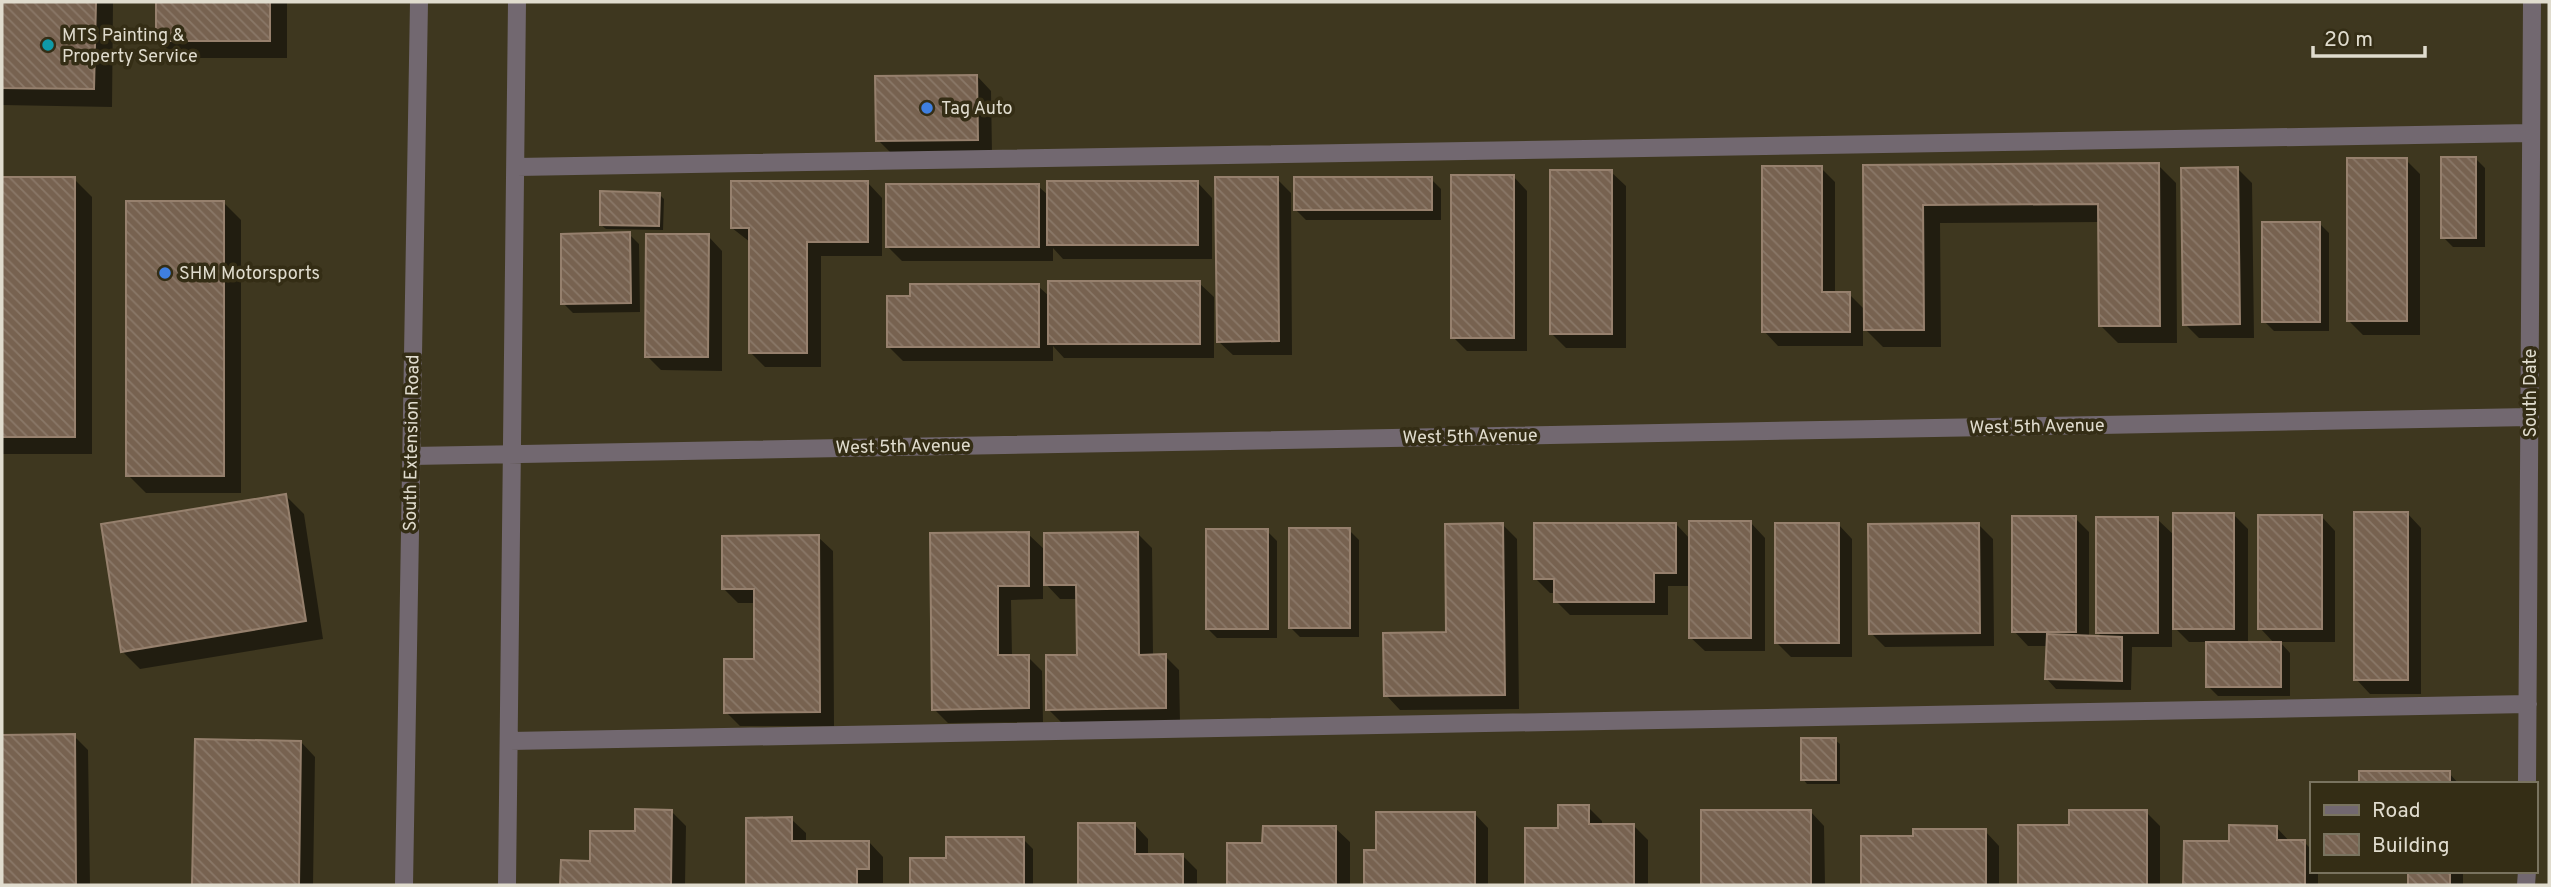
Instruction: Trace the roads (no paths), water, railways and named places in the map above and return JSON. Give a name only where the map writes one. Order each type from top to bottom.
[{"type":"street","name":"South Extension Road","points":[[404,885],[419,2]]},
{"type":"street","points":[[507,885],[517,2]]},
{"type":"street","name":"South Date","points":[[2527,782],[2532,2]]},
{"type":"street","points":[[517,167],[2531,133]]},
{"type":"street","name":"West 5th Avenue","points":[[411,456],[2530,416]]},
{"type":"street","points":[[510,741],[2528,704]]},
{"type":"place","name":"MTS Painting & Property Service","points":[[48,45]]},
{"type":"place","name":"Tag Auto","points":[[927,108]]},
{"type":"place","name":"SHM Motorsports","points":[[165,273]]}]
